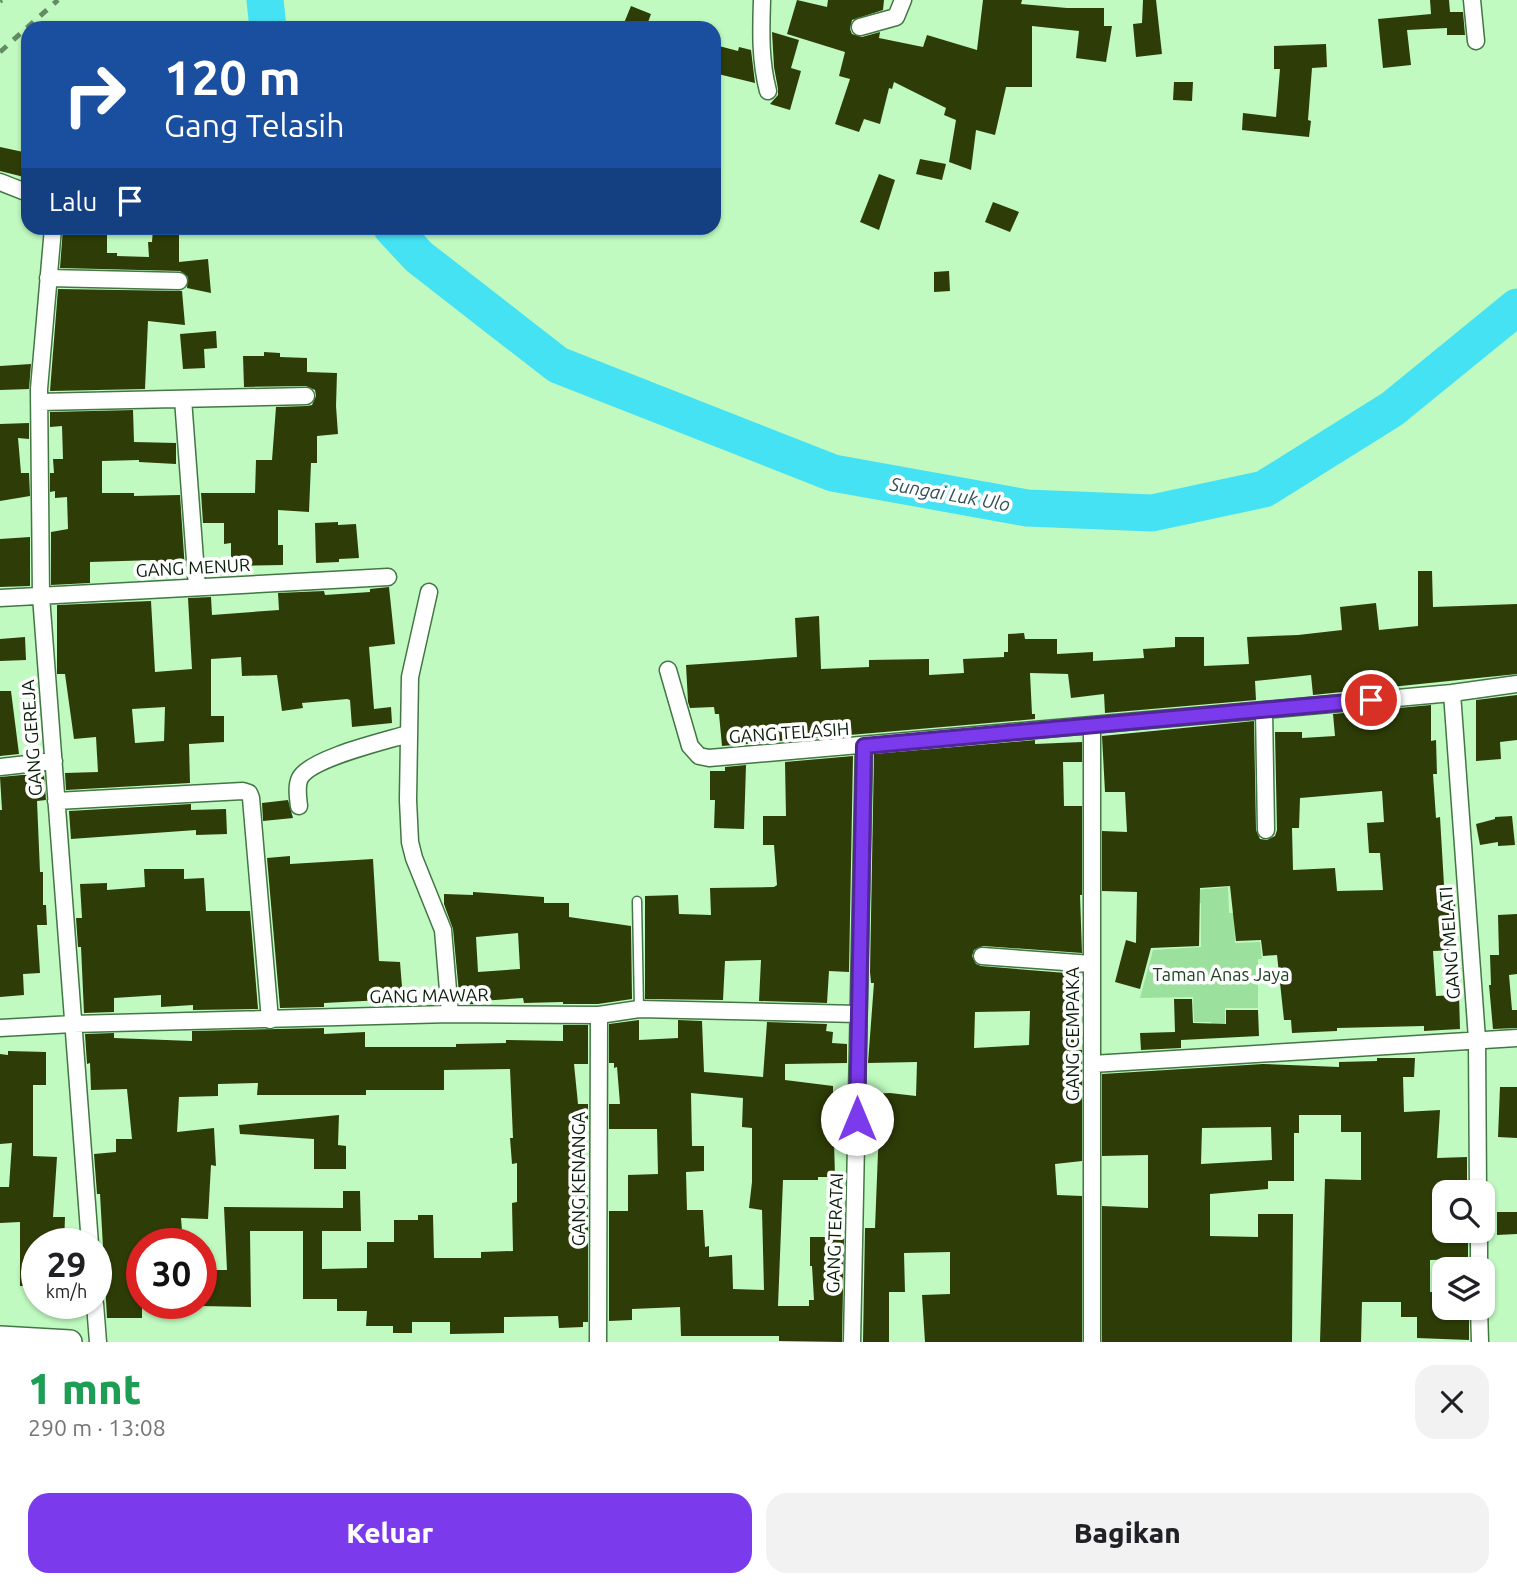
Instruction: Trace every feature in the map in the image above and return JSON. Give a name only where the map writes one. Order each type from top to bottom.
[{"type":"main road","points":[[0,1338],[70,1342]]},
{"type":"street","points":[[762,0],[760,46],[762,70],[768,91]]},
{"type":"street","points":[[860,27],[896,17],[903,0]]},
{"type":"street","points":[[1472,0],[1476,41]]},
{"type":"street","points":[[0,182],[21,190]]},
{"type":"street","name":"GANG GEREJA","points":[[52,235],[40,402],[41,596],[89,1228]]},
{"type":"street","points":[[48,278],[179,281]]},
{"type":"street","points":[[40,402],[306,396]]},
{"type":"street","points":[[183,399],[197,587]]},
{"type":"street","name":"GANG MENUR","points":[[0,598],[388,577]]},
{"type":"street","points":[[429,593],[411,677],[408,734],[410,842],[443,930],[450,1014]]},
{"type":"street","name":"GANG TELASIH","points":[[668,670],[690,746],[699,756],[709,758],[1092,726],[1452,693],[1517,684]]},
{"type":"street","name":"GANG MELATI","points":[[1452,693],[1477,1039],[1478,1180]]},
{"type":"street","points":[[1264,710],[1266,830]]},
{"type":"street","name":"GANG CEMPAKA","points":[[1092,726],[1092,1342]]},
{"type":"street","points":[[299,806],[299,782],[309,769],[357,749],[408,734]]},
{"type":"street","name":"GANG TERATAI","points":[[852,1342],[864,746]]},
{"type":"street","points":[[0,767],[54,761]]},
{"type":"street","points":[[56,801],[243,791],[249,793],[270,1020]]},
{"type":"street","points":[[982,956],[1092,964]]},
{"type":"street","name":"GANG MAWAR","points":[[0,1028],[450,1014],[598,1015],[639,1009],[858,1014]]},
{"type":"street","name":"GANG KENANGA","points":[[598,1015],[598,1342]]},
{"type":"street","points":[[1093,1064],[1517,1038]]},
{"type":"street","points":[[95,1319],[97,1342]]},
{"type":"street","points":[[1479,1320],[1480,1342]]},
{"type":"lane","points":[[637,901],[639,1009]]},
{"type":"green space","name":"Taman Anas Jaya","points":[[1228,887],[1229,913],[1234,913],[1235,943],[1260,942],[1262,959],[1258,959],[1258,1008],[1225,1008],[1225,1026],[1212,1026],[1211,1022],[1194,1022],[1193,997],[1140,998],[1153,950],[1201,947],[1201,903],[1195,903],[1195,890]]},
{"type":"building","points":[[797,0],[827,7],[828,0],[884,0],[883,10],[852,20],[852,34],[862,37],[880,32],[879,38],[923,47],[927,35],[977,50],[983,0],[1022,0],[1021,4],[1104,8],[1104,26],[1112,26],[1106,62],[1076,58],[1079,31],[1032,26],[1032,87],[1006,87],[995,135],[976,130],[971,170],[949,162],[956,120],[944,115],[946,108],[894,82],[892,89],[889,88],[880,124],[864,119],[859,132],[835,124],[850,79],[839,76],[845,52],[787,34]]},
{"type":"building","points":[[1143,0],[1156,0],[1162,54],[1136,57],[1133,24],[1142,23]]},
{"type":"building","points":[[1430,0],[1449,0],[1450,12],[1463,12],[1465,35],[1447,35],[1447,28],[1407,30],[1411,65],[1383,68],[1378,19],[1431,14]]},
{"type":"building","points":[[631,6],[651,14],[648,21],[625,21]]},
{"type":"building","points":[[772,32],[799,40],[791,68],[801,71],[790,110],[770,104],[778,95]]},
{"type":"building","points":[[1326,44],[1327,67],[1312,68],[1309,137],[1242,130],[1243,113],[1276,117],[1280,69],[1274,69],[1274,46]]},
{"type":"building","points":[[721,47],[738,51],[739,47],[751,50],[755,83],[721,75]]},
{"type":"building","points":[[1174,82],[1193,82],[1192,101],[1173,100]]},
{"type":"building","points":[[0,147],[21,152],[21,176],[0,171]]},
{"type":"building","points":[[920,159],[946,164],[942,180],[916,174]]},
{"type":"building","points":[[879,174],[895,180],[879,230],[860,222]]},
{"type":"building","points":[[993,202],[1019,212],[1010,232],[985,222]]},
{"type":"building","points":[[62,235],[107,235],[107,253],[149,257],[148,242],[152,242],[152,235],[179,235],[179,262],[208,259],[211,293],[187,288],[188,277],[180,271],[60,268]]},
{"type":"building","points":[[949,271],[950,291],[934,292],[934,272]]},
{"type":"building","points":[[58,289],[182,291],[185,325],[148,321],[145,389],[50,391]]},
{"type":"building","points":[[216,331],[217,348],[204,349],[205,368],[183,369],[180,334]]},
{"type":"building","points":[[264,352],[280,353],[280,357],[307,358],[307,372],[337,373],[338,434],[317,436],[317,463],[311,463],[309,512],[278,510],[278,545],[283,545],[283,565],[231,566],[231,543],[224,544],[224,523],[203,523],[201,493],[255,493],[256,460],[272,460],[276,407],[312,405],[316,396],[315,390],[306,386],[244,387],[243,356],[264,356]]},
{"type":"building","points":[[31,364],[29,389],[0,390],[0,366]]},
{"type":"building","points":[[133,410],[134,442],[176,443],[176,464],[139,460],[102,461],[102,493],[134,493],[134,496],[180,495],[185,570],[156,572],[155,560],[90,562],[90,583],[51,585],[51,532],[68,529],[67,497],[55,498],[55,491],[50,492],[50,473],[54,473],[53,459],[63,459],[62,426],[50,427],[50,412]]},
{"type":"building","points":[[29,423],[29,439],[18,438],[21,473],[29,473],[30,496],[0,501],[0,424]]},
{"type":"building","points":[[338,522],[338,525],[356,524],[359,558],[316,563],[315,523]]},
{"type":"building","points":[[30,537],[30,586],[0,587],[0,539]]},
{"type":"building","points":[[1418,571],[1432,571],[1433,607],[1517,604],[1517,674],[1313,695],[1311,675],[1255,681],[1256,700],[1105,713],[1104,694],[1071,698],[1068,674],[1030,673],[1032,714],[1035,714],[1035,719],[722,746],[719,714],[715,714],[714,707],[690,708],[688,702],[686,665],[797,657],[795,618],[819,616],[821,669],[869,667],[869,660],[929,659],[929,675],[964,673],[963,659],[1004,657],[1004,652],[1008,652],[1008,634],[1024,633],[1025,639],[1057,639],[1057,654],[1093,652],[1093,661],[1144,658],[1143,649],[1175,647],[1175,637],[1204,637],[1204,666],[1249,664],[1247,637],[1342,630],[1340,607],[1376,603],[1379,630],[1418,626]]},
{"type":"building","points":[[389,587],[395,644],[369,647],[374,709],[391,707],[392,723],[352,727],[350,700],[347,699],[302,703],[303,708],[282,711],[277,675],[242,676],[241,657],[211,659],[211,716],[224,716],[224,742],[189,744],[190,783],[66,790],[65,773],[98,772],[96,737],[74,739],[65,674],[57,674],[57,605],[151,601],[155,672],[192,669],[188,598],[211,597],[212,615],[279,610],[278,593],[324,591],[325,595],[370,592],[370,589]],"holes":[[[165,707],[164,741],[135,743],[132,709]]]},
{"type":"building","points":[[25,637],[26,660],[0,661],[0,639]]},
{"type":"building","points":[[0,691],[11,691],[19,754],[0,756]]},
{"type":"building","points":[[1517,695],[1517,740],[1500,742],[1501,759],[1476,761],[1476,700]]},
{"type":"building","points":[[1431,705],[1431,741],[1436,740],[1437,774],[1433,774],[1436,818],[1440,817],[1445,902],[1455,902],[1457,950],[1433,951],[1436,996],[1459,995],[1460,1029],[1424,1031],[1424,1026],[1337,1028],[1337,1031],[1292,1033],[1291,1020],[1284,1020],[1277,955],[1263,956],[1261,940],[1236,941],[1230,886],[1200,888],[1199,946],[1151,948],[1140,989],[1115,982],[1126,940],[1136,943],[1137,892],[1102,891],[1102,831],[1127,832],[1125,792],[1105,792],[1102,736],[1254,721],[1256,830],[1260,839],[1267,840],[1275,836],[1277,830],[1275,732],[1302,732],[1302,738],[1335,736],[1333,714]],"holes":[[[1382,791],[1384,822],[1367,823],[1369,853],[1380,853],[1383,890],[1337,891],[1335,868],[1293,870],[1292,828],[1299,828],[1300,798]]]},
{"type":"building","points":[[1035,740],[1035,744],[1082,742],[1082,762],[1063,762],[1064,806],[1082,806],[1082,953],[983,946],[974,950],[972,956],[976,964],[981,966],[1066,973],[1066,1006],[1075,1006],[1076,1050],[1082,1050],[1082,1161],[1055,1164],[1057,1195],[1082,1196],[1082,1342],[925,1342],[922,1295],[950,1294],[950,1252],[904,1253],[905,1292],[889,1292],[889,1342],[863,1342],[865,1228],[875,1228],[879,1127],[867,1127],[867,1094],[916,1096],[917,1062],[868,1063],[874,983],[871,983],[870,972],[874,754]],"holes":[[[1030,1011],[1029,1045],[974,1048],[975,1012]]]},
{"type":"building","points":[[853,756],[849,972],[829,971],[827,1003],[759,1001],[761,960],[725,961],[723,1000],[645,999],[645,896],[678,895],[679,914],[711,915],[710,888],[777,885],[774,845],[763,845],[763,816],[786,816],[785,762]]},
{"type":"building","points":[[746,765],[744,829],[714,828],[715,800],[710,800],[710,771],[725,771],[725,767]]},
{"type":"building","points":[[44,775],[46,800],[37,801],[40,872],[43,872],[43,905],[46,905],[47,925],[37,925],[40,973],[23,974],[24,995],[0,997],[0,777]]},
{"type":"building","points":[[288,800],[293,818],[263,821],[262,803]]},
{"type":"building","points":[[191,804],[191,810],[226,809],[227,834],[196,835],[196,830],[71,839],[69,811]]},
{"type":"building","points":[[1512,816],[1515,845],[1498,846],[1498,842],[1480,845],[1476,824],[1495,817]]},
{"type":"building","points":[[290,856],[290,864],[373,859],[379,961],[400,962],[403,999],[324,1003],[324,1007],[280,1008],[267,858]]},
{"type":"building","points":[[144,869],[184,869],[184,879],[204,878],[206,911],[250,911],[258,1009],[193,1010],[193,1005],[161,1007],[161,995],[114,998],[114,1012],[84,1013],[81,947],[78,947],[76,918],[82,918],[80,884],[107,883],[107,890],[145,887]]},
{"type":"building","points":[[473,892],[544,897],[544,903],[569,903],[569,917],[631,926],[632,999],[598,1004],[563,1004],[524,1003],[523,998],[460,1004],[453,929],[444,904],[444,894],[473,895]],"holes":[[[518,933],[520,969],[478,972],[476,937]]]},
{"type":"building","points":[[1517,914],[1517,974],[1509,975],[1512,1010],[1517,1010],[1517,1028],[1493,1029],[1489,985],[1490,955],[1499,955],[1498,915]]},
{"type":"building","points":[[1174,999],[1192,999],[1193,1023],[1226,1024],[1226,1010],[1258,1010],[1259,1036],[1181,1040],[1181,1048],[1141,1050],[1140,1033],[1175,1032]]},
{"type":"building","points":[[639,1020],[639,1040],[678,1038],[678,1020],[702,1021],[704,1072],[763,1077],[767,1022],[827,1024],[826,1031],[833,1032],[832,1043],[847,1044],[847,1063],[785,1064],[785,1080],[833,1086],[833,1112],[838,1113],[837,1140],[834,1140],[835,1177],[783,1180],[778,1306],[809,1306],[809,1300],[814,1300],[810,1237],[844,1237],[842,1342],[779,1341],[779,1336],[681,1336],[680,1307],[632,1309],[632,1320],[609,1321],[609,1211],[628,1211],[628,1175],[658,1174],[657,1129],[609,1129],[609,1104],[620,1104],[617,1067],[614,1068],[614,1063],[609,1063],[609,1024]],"holes":[[[691,1093],[743,1098],[742,1127],[752,1128],[749,1208],[762,1210],[764,1290],[733,1289],[732,1255],[709,1257],[709,1246],[705,1247],[703,1210],[687,1210],[686,1172],[704,1171],[704,1146],[692,1146]]]},
{"type":"building","points":[[563,1025],[588,1025],[588,1064],[574,1064],[578,1104],[588,1104],[588,1129],[583,1129],[588,1201],[588,1322],[583,1322],[583,1327],[559,1328],[558,1316],[504,1317],[504,1333],[450,1334],[450,1322],[412,1322],[412,1333],[393,1333],[393,1326],[366,1326],[367,1311],[337,1311],[337,1299],[303,1299],[303,1231],[250,1231],[251,1307],[217,1306],[217,1270],[227,1270],[224,1207],[343,1208],[343,1191],[360,1191],[361,1231],[322,1231],[322,1269],[367,1268],[367,1242],[394,1242],[394,1220],[418,1220],[418,1215],[433,1215],[434,1258],[481,1258],[481,1252],[513,1251],[512,1203],[517,1202],[517,1163],[512,1164],[510,1138],[513,1138],[510,1069],[444,1070],[444,1090],[366,1090],[366,1095],[257,1095],[258,1083],[218,1084],[218,1096],[179,1097],[177,1132],[214,1128],[216,1166],[211,1165],[208,1219],[181,1218],[182,1228],[126,1228],[126,1318],[112,1318],[112,1228],[102,1228],[94,1154],[116,1152],[116,1139],[132,1139],[127,1089],[91,1090],[85,1034],[114,1033],[114,1038],[192,1041],[192,1031],[324,1028],[324,1034],[365,1032],[365,1047],[456,1047],[456,1044],[506,1043],[506,1040],[563,1041]]},
{"type":"building","points":[[8,1051],[46,1052],[46,1085],[33,1085],[33,1156],[57,1157],[53,1217],[65,1217],[65,1228],[21,1228],[21,1286],[20,1222],[0,1223],[0,1187],[9,1187],[12,1143],[0,1144],[0,1054],[8,1055]]},
{"type":"building","points":[[1415,1058],[1414,1077],[1403,1077],[1404,1112],[1440,1110],[1437,1158],[1467,1157],[1467,1180],[1432,1180],[1432,1243],[1468,1243],[1468,1257],[1432,1257],[1430,1292],[1432,1320],[1469,1320],[1469,1340],[1417,1338],[1417,1317],[1401,1317],[1401,1302],[1362,1302],[1361,1342],[1320,1342],[1325,1179],[1361,1180],[1361,1132],[1341,1132],[1341,1115],[1299,1115],[1299,1133],[1294,1133],[1294,1181],[1268,1181],[1268,1189],[1210,1194],[1210,1236],[1258,1237],[1258,1214],[1293,1214],[1292,1342],[1102,1342],[1102,1206],[1148,1208],[1148,1155],[1102,1156],[1102,1074],[1263,1064],[1339,1067],[1339,1062]],"holes":[[[1271,1127],[1272,1160],[1201,1164],[1202,1128]]]},
{"type":"building","points":[[1500,1087],[1517,1087],[1517,1138],[1498,1137]]},
{"type":"building","points":[[339,1115],[338,1145],[346,1146],[346,1169],[314,1169],[314,1139],[240,1134],[239,1125]]},
{"type":"building","points":[[1497,1212],[1517,1212],[1517,1234],[1497,1235]]},
{"type":"waterway","name":"Sungai Luk Ulo","points":[[265,0],[267,21]]},
{"type":"waterway","name":"Sungai Luk Ulo","points":[[399,235],[419,257],[558,365],[833,473],[1027,508],[1152,513],[1264,489],[1392,409],[1517,307]]},
{"type":"railway","points":[[35,21],[58,0]]},
{"type":"railway","points":[[0,52],[21,33]]},
{"type":"route","points":[[857,1119],[864,746],[1371,700]]}]
